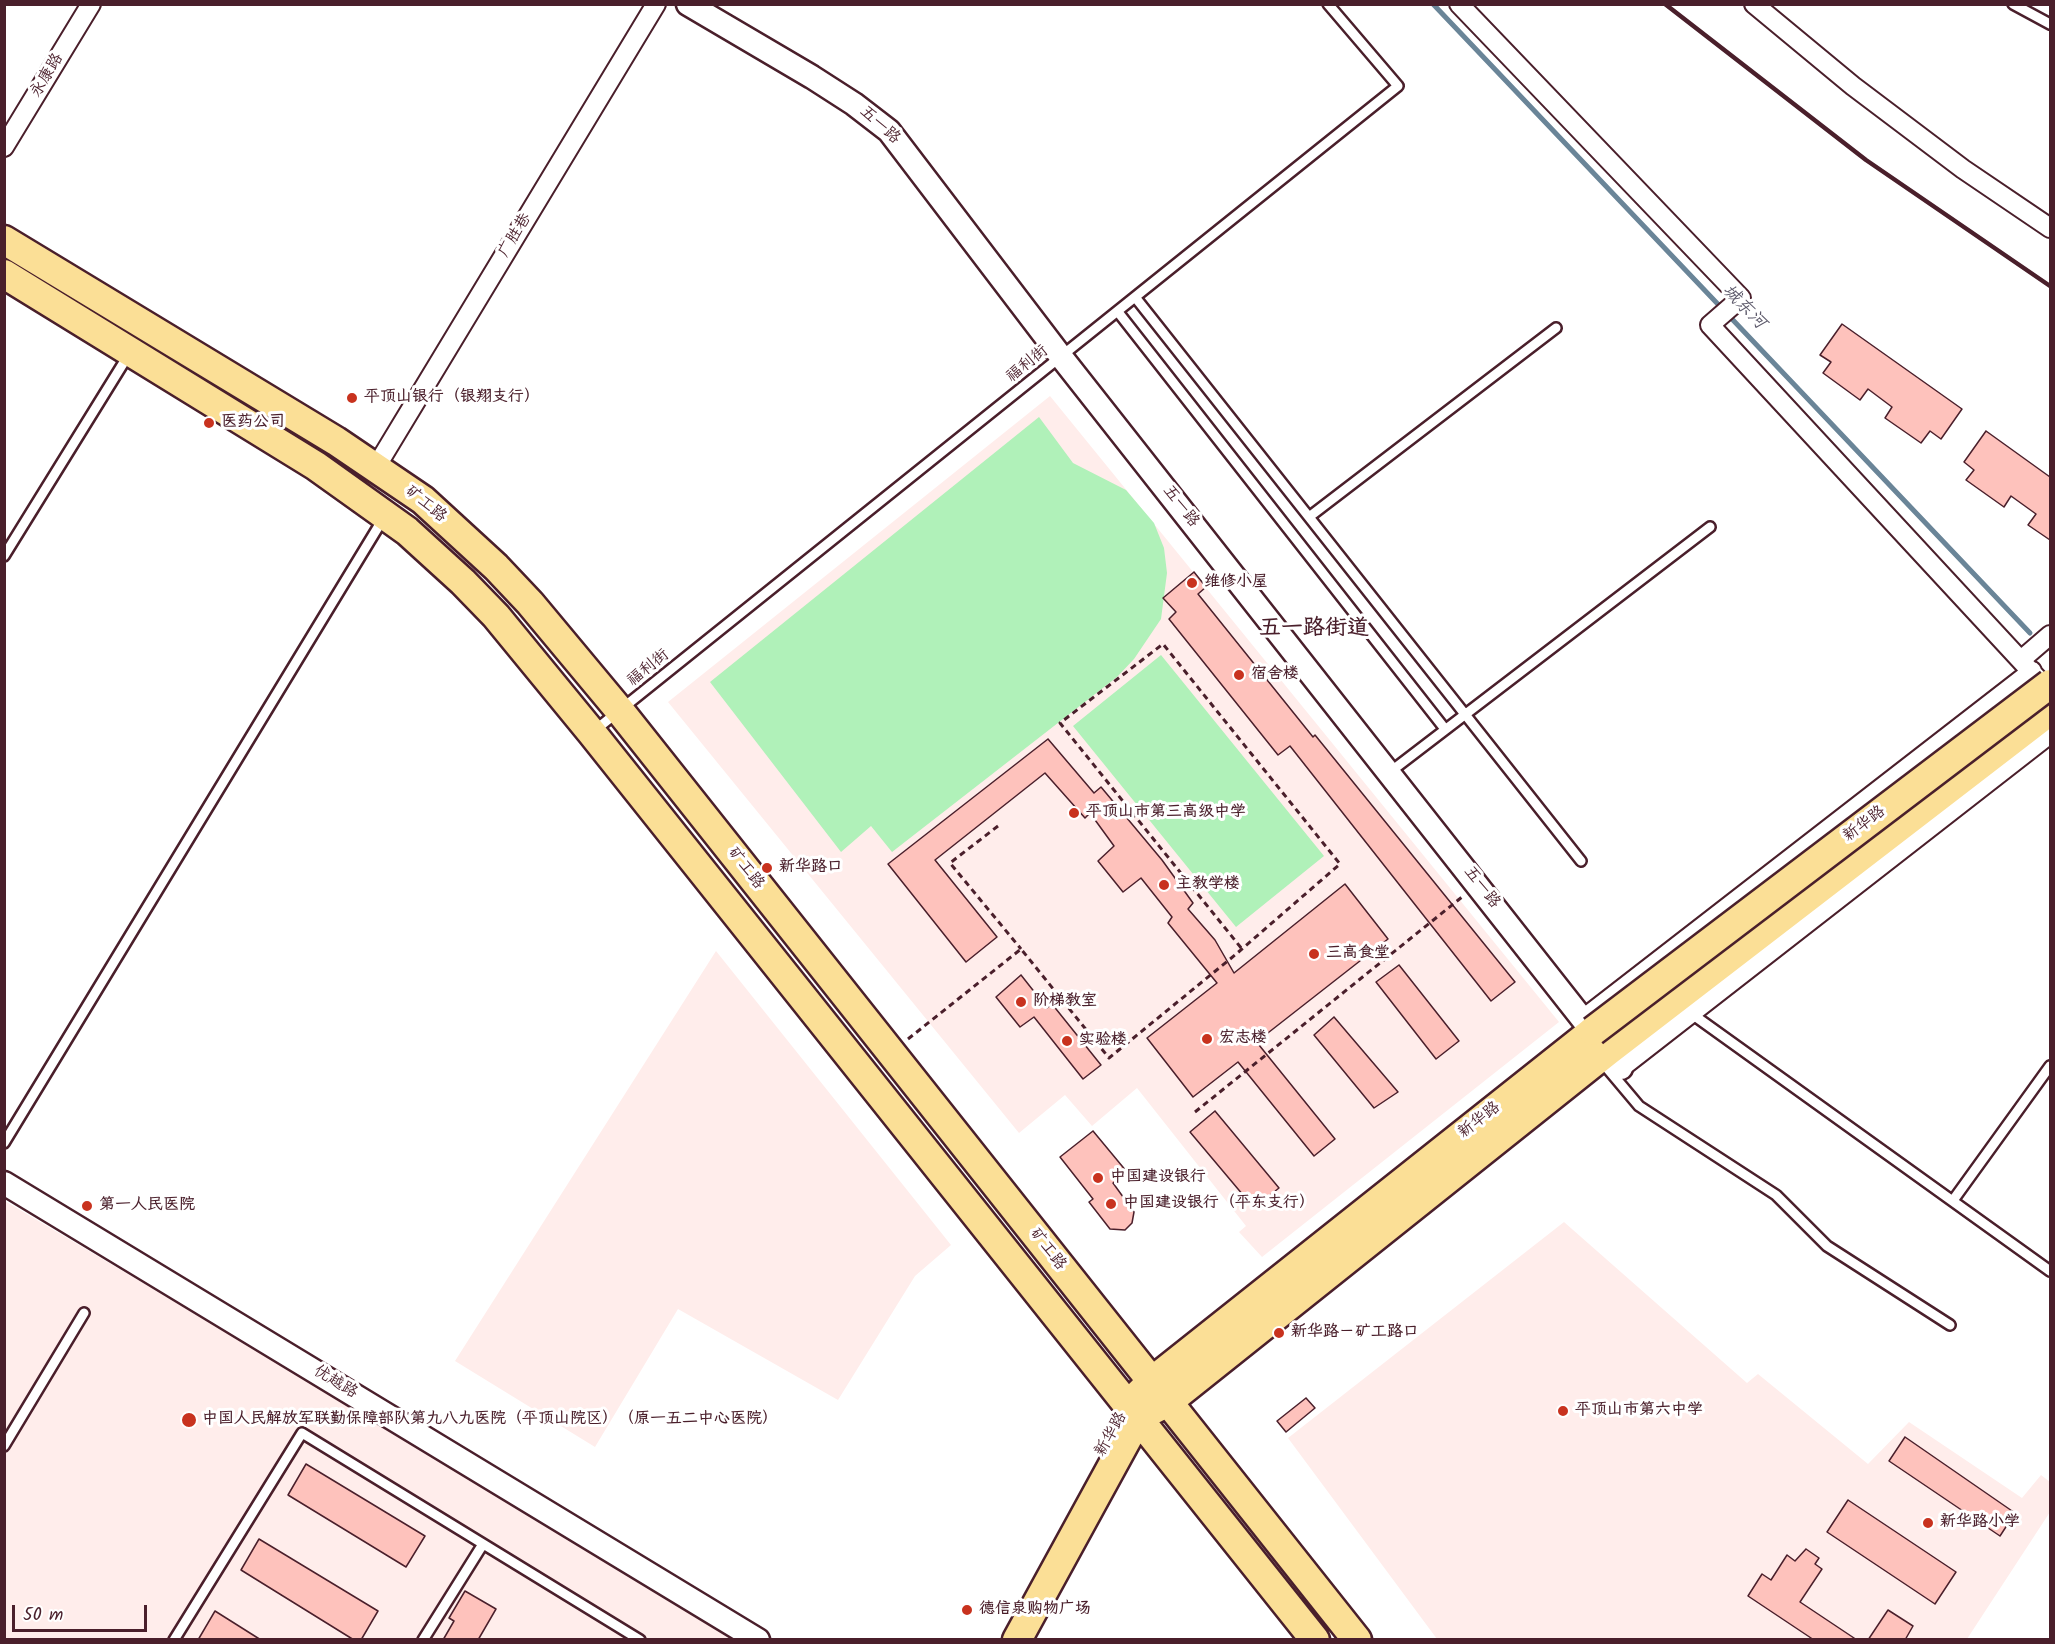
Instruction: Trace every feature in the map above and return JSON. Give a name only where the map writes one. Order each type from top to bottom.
[{"type":"main road","name":"矿工路","points":[[4,240],[376,467],[423,500],[496,567],[530,603],[620,711],[1357,1640]]},
{"type":"main road","name":"矿工路","points":[[4,274],[316,466],[385,514],[428,548],[471,590],[592,733],[1315,1640]]},
{"type":"main road","name":"新华路","points":[[1601,1046],[2034,672]]},
{"type":"main road","name":"新华路","points":[[1001,1640],[1134,1411],[1601,1046],[2050,711]]},
{"type":"main road","name":"新华路","points":[[1017,1640],[1134,1411]]},
{"type":"street","name":"永康路","points":[[4,147],[91,4]]},
{"type":"street","name":"广胜巷","points":[[376,467],[656,4]]},
{"type":"street","name":"五一路","points":[[688,4],[846,98],[889,131],[1062,358],[1389,772],[1601,1046]]},
{"type":"street","points":[[1459,4],[1741,298],[1710,325],[2034,672],[2050,692]]},
{"type":"street","points":[[1754,4],[1853,86],[2050,228]]},
{"type":"street","points":[[2034,672],[2050,635]]},
{"type":"street","points":[[1601,1046],[1692,1014],[2050,734]]},
{"type":"street","name":"优越路","points":[[4,1183],[758,1640]]},
{"type":"lane","name":"福利街","points":[[592,733],[1398,86],[1328,4]]},
{"type":"lane","points":[[2013,4],[2050,24]]},
{"type":"lane","points":[[1135,297],[1581,861]]},
{"type":"lane","points":[[1118,312],[1445,729]]},
{"type":"lane","points":[[1309,517],[1556,328]]},
{"type":"lane","points":[[4,556],[130,352]]},
{"type":"lane","points":[[4,1143],[385,514]]},
{"type":"lane","points":[[1389,772],[1710,526]]},
{"type":"lane","points":[[1692,1014],[2050,1271]]},
{"type":"lane","points":[[1601,1046],[1639,1106],[1776,1195],[1827,1246],[1950,1325]]},
{"type":"lane","points":[[1954,1200],[2050,1066]]},
{"type":"lane","points":[[4,1446],[84,1313]]},
{"type":"lane","points":[[174,1640],[302,1433],[640,1640]]},
{"type":"lane","points":[[423,1640],[483,1544]]},
{"type":"path","points":[[998,826],[950,863],[1109,1058],[1242,948],[1340,864],[1163,644],[1060,723],[1242,948]]},
{"type":"path","points":[[1195,1112],[1459,899]]},
{"type":"path","points":[[890,1053],[1021,949]]},
{"type":"shaded area","name":"平顶山市第三高级中学","points":[[1050,396],[1559,1022],[1262,1257],[1239,1232],[1246,1226],[1137,1088],[1092,1126],[1065,1095],[1019,1133],[668,702]]},
{"type":"shaded area","points":[[716,951],[951,1245],[915,1276],[838,1400],[678,1309],[595,1447],[455,1361]]},
{"type":"shaded area","name":"中国人民解放军联勤保障部队第九八九医院（平顶山院区）（原一五二中心医院）","points":[[5,1201],[742,1639],[5,1639]]},
{"type":"shaded area","name":"平顶山市第六中学","points":[[1564,1222],[1747,1383],[1758,1374],[1868,1464],[1909,1422],[2022,1498],[2041,1475],[2050,1482],[2050,1512],[1967,1639],[1437,1639],[1288,1438]]},
{"type":"green space","points":[[1039,417],[1073,463],[1126,490],[1154,523],[1164,548],[1167,573],[1161,619],[1134,659],[1117,677],[892,852],[871,826],[841,852],[710,682]]},
{"type":"green space","points":[[1161,655],[1324,856],[1236,927],[1073,726]]},
{"type":"building","points":[[1842,324],[1962,409],[1941,439],[1930,431],[1921,443],[1885,418],[1892,407],[1868,389],[1860,400],[1823,373],[1831,362],[1820,355]]},
{"type":"building","points":[[1986,431],[2050,477],[2050,540],[2028,525],[2036,514],[2011,496],[2004,507],[1966,480],[1974,470],[1964,462]]},
{"type":"building","points":[[1194,572],[1206,587],[1198,594],[1515,982],[1491,1001],[1290,746],[1278,755],[1169,619],[1176,612],[1163,598]]},
{"type":"building","points":[[1048,739],[1094,793],[1101,787],[1162,860],[1193,903],[1188,909],[1215,940],[1234,973],[1345,884],[1388,939],[1264,1036],[1267,1039],[1259,1045],[1335,1139],[1314,1156],[1238,1062],[1193,1097],[1147,1038],[1217,983],[1168,923],[1172,917],[1141,878],[1123,892],[1098,861],[1114,846],[1090,813],[1085,818],[1045,773],[935,860],[997,937],[966,962],[888,864]]},
{"type":"building","points":[[1399,965],[1459,1041],[1436,1059],[1376,982]]},
{"type":"building","points":[[1021,975],[1047,1008],[1052,1004],[1101,1065],[1083,1079],[1034,1017],[1020,1027],[996,997]]},
{"type":"building","points":[[1334,1017],[1398,1092],[1374,1108],[1314,1035]]},
{"type":"building","points":[[1215,1111],[1279,1188],[1254,1208],[1190,1132]]},
{"type":"building","name":"中国建设银行","points":[[1093,1131],[1127,1172],[1113,1183],[1134,1212],[1132,1223],[1125,1230],[1110,1229],[1089,1202],[1093,1199],[1060,1157]]},
{"type":"building","points":[[1306,1398],[1315,1408],[1286,1432],[1277,1421]]},
{"type":"building","points":[[1905,1437],[2015,1513],[2000,1536],[1889,1461]]},
{"type":"building","points":[[306,1464],[425,1536],[406,1567],[288,1495]]},
{"type":"building","points":[[1848,1500],[1956,1572],[1935,1604],[1827,1532]]},
{"type":"building","points":[[259,1539],[378,1611],[361,1640],[354,1640],[241,1570]]},
{"type":"building","points":[[1806,1549],[1819,1558],[1815,1564],[1822,1569],[1800,1602],[1857,1640],[1814,1640],[1748,1596],[1762,1574],[1771,1580],[1787,1555],[1795,1561]]},
{"type":"building","points":[[465,1591],[496,1609],[478,1640],[443,1640],[454,1621],[449,1618]]},
{"type":"building","points":[[1888,1610],[1913,1626],[1905,1640],[1868,1640]]},
{"type":"building","points":[[215,1611],[261,1640],[198,1640]]},
{"type":"waterway","name":"城东河","points":[[1433,4],[2030,633]]},
{"type":"railway","points":[[1665,4],[1866,160],[2050,286]]},
{"type":"place","name":"平顶山银行（银翔支行）","points":[[352,398]]},
{"type":"place","name":"医药公司","points":[[209,423]]},
{"type":"place","name":"维修小屋","points":[[1192,583]]},
{"type":"place","name":"宿舍楼","points":[[1239,675]]},
{"type":"place","name":"平顶山市第三高级中学","points":[[1074,813]]},
{"type":"place","name":"新华路口","points":[[767,868]]},
{"type":"place","name":"主教学楼","points":[[1164,885]]},
{"type":"place","name":"三高食堂","points":[[1314,954]]},
{"type":"place","name":"阶梯教室","points":[[1021,1002]]},
{"type":"place","name":"宏志楼","points":[[1207,1039]]},
{"type":"place","name":"实验楼","points":[[1067,1041]]},
{"type":"place","name":"中国建设银行","points":[[1098,1178]]},
{"type":"place","name":"中国建设银行（平东支行）","points":[[1111,1204]]},
{"type":"place","name":"第一人民医院","points":[[87,1206]]},
{"type":"place","name":"新华路－矿工路口","points":[[1279,1333]]},
{"type":"place","name":"平顶山市第六中学","points":[[1563,1411]]},
{"type":"place","name":"中国人民解放军联勤保障部队第九八九医院（平顶山院区）（原一五二中心医院）","points":[[189,1420]]},
{"type":"place","name":"新华路小学","points":[[1928,1523]]},
{"type":"place","name":"德信泉购物广场","points":[[967,1610]]},
{"type":"district","name":"五一路街道","points":[[1314,630]]}]
